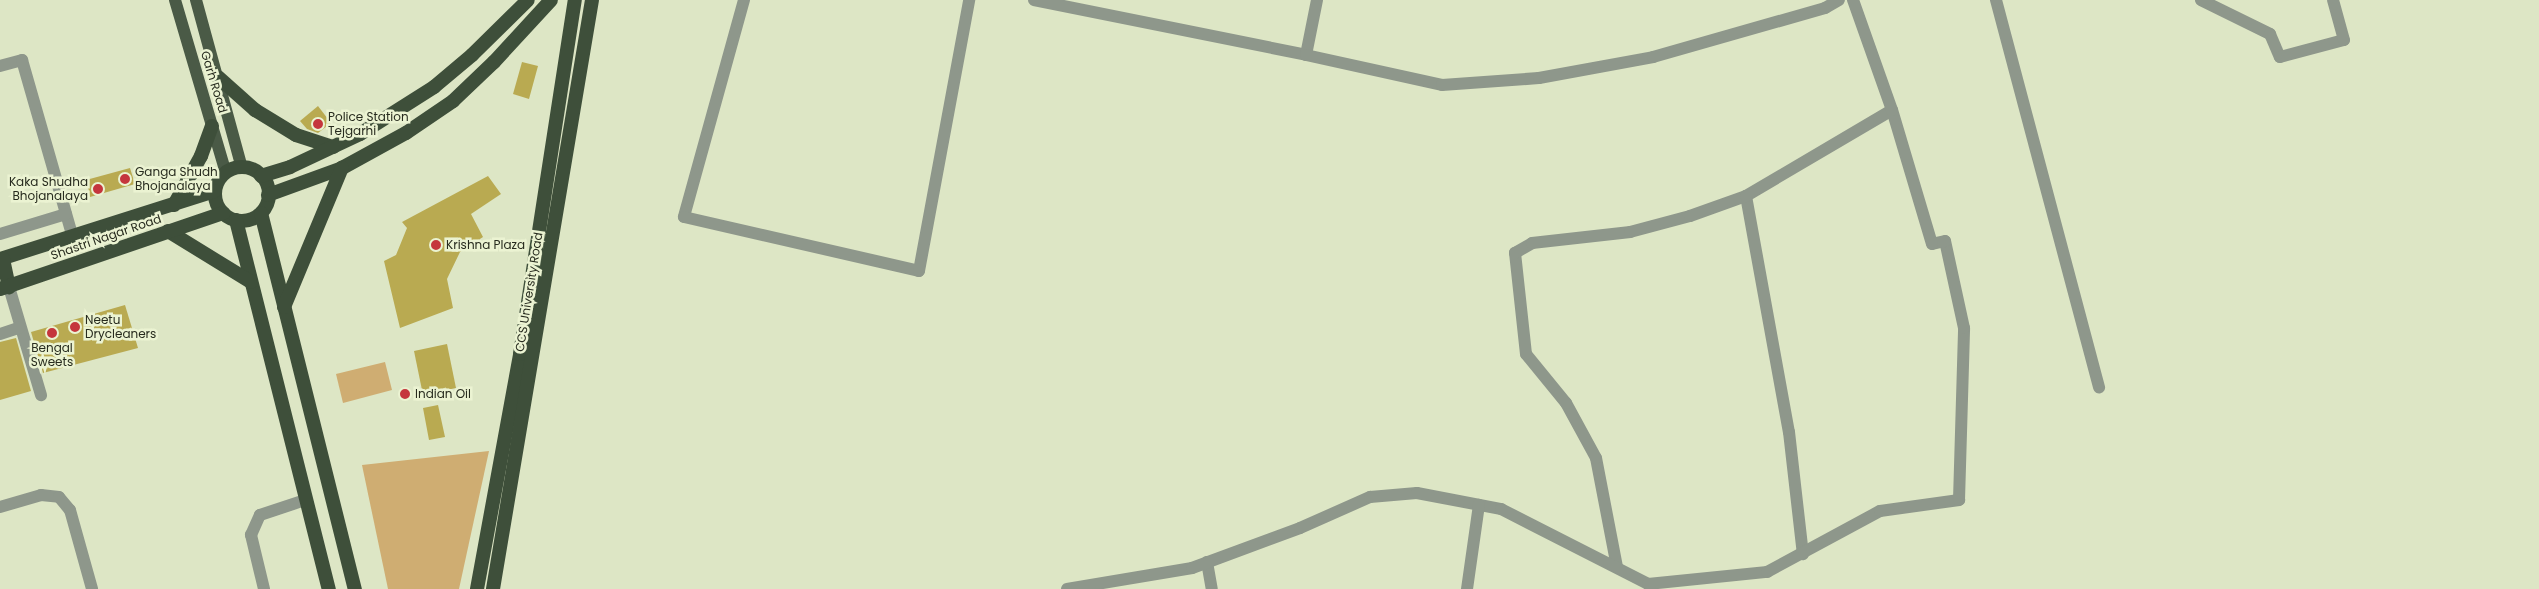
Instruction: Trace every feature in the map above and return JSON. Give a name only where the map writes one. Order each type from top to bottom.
[{"type":"highway","points":[[261,176],[268,195],[260,213],[246,221],[236,220],[223,213],[217,203],[216,191],[226,173],[242,168],[261,176],[290,167],[360,134],[434,87],[472,55],[528,0]]},
{"type":"highway","points":[[268,195],[342,168],[406,133],[453,101],[551,0]]},
{"type":"highway","name":"CCS University Road","points":[[493,589],[527,356],[575,0]]},
{"type":"highway","name":"CCS University Road","points":[[477,589],[527,356],[592,0]]},
{"type":"highway","points":[[218,77],[255,110],[296,135],[333,147]]},
{"type":"highway","points":[[174,205],[201,156],[212,126]]},
{"type":"highway","points":[[284,307],[342,168]]},
{"type":"highway","points":[[4,288],[1,259],[73,238],[216,191]]},
{"type":"highway","name":"Shastri Nagar Road","points":[[4,288],[223,213]]},
{"type":"highway","points":[[260,213],[355,589]]},
{"type":"highway","points":[[236,220],[305,500],[329,589]]},
{"type":"highway","points":[[168,232],[252,282]]},
{"type":"main road","name":"Garh Road","points":[[175,0],[226,173]]},
{"type":"main road","name":"Garh Road","points":[[196,0],[242,168]]},
{"type":"street","points":[[744,0],[684,217],[919,271],[969,0]]},
{"type":"street","points":[[1034,0],[1306,55],[1442,85],[1539,78],[1653,57],[1839,0]]},
{"type":"street","points":[[1306,55],[1317,0]]},
{"type":"street","points":[[1067,589],[1192,568],[1300,528],[1370,497],[1417,493],[1500,510],[1648,584],[1719,579],[1767,572],[1880,511],[1959,500],[1964,328],[1945,241],[1932,244],[1892,110],[1853,0]]},
{"type":"street","points":[[1996,0],[2099,388]]},
{"type":"street","points":[[2202,0],[2270,34],[2280,57],[2344,40],[2333,0]]},
{"type":"street","points":[[0,66],[22,60],[73,238]]},
{"type":"street","points":[[1617,567],[1596,458],[1566,403],[1526,354],[1515,253],[1532,243],[1630,232],[1690,216],[1746,196],[1892,110]]},
{"type":"street","points":[[1746,196],[1789,432],[1802,554]]},
{"type":"street","points":[[0,234],[66,214]]},
{"type":"street","points":[[4,288],[42,395]]},
{"type":"street","points":[[0,334],[19,328]]},
{"type":"street","points":[[0,507],[41,495],[59,497],[70,510],[92,589]]},
{"type":"street","points":[[264,589],[251,536],[260,515],[305,500]]},
{"type":"street","points":[[1467,589],[1479,505]]},
{"type":"street","points":[[1207,562],[1212,589]]},
{"type":"shaded area","points":[[385,362],[392,390],[343,403],[336,374]]},
{"type":"shaded area","points":[[489,451],[459,589],[388,589],[362,465]]},
{"type":"building","points":[[522,62],[538,66],[529,99],[513,94]]},
{"type":"building","points":[[318,106],[331,123],[318,133],[307,129],[300,121]]},
{"type":"building","points":[[130,168],[135,184],[90,197],[86,180]]},
{"type":"building","name":"Krishna Plaza","points":[[488,176],[501,194],[471,214],[483,237],[460,252],[447,279],[453,308],[400,328],[384,261],[396,255],[407,228],[402,222]]},
{"type":"building","points":[[125,305],[138,348],[43,373],[31,332]]},
{"type":"building","points":[[16,338],[31,391],[0,400],[0,342]]},
{"type":"building","points":[[447,344],[456,388],[423,395],[414,351]]},
{"type":"building","points":[[438,405],[445,437],[429,440],[423,408]]},
{"type":"place","name":"Police Station Tejgarhi","points":[[318,124]]},
{"type":"place","name":"Ganga Shudh Bhojanalaya","points":[[125,179]]},
{"type":"place","name":"Kaka Shudha Bhojanalaya","points":[[98,189]]},
{"type":"place","name":"Krishna Plaza","points":[[436,245]]},
{"type":"place","name":"Neetu Drycleaners","points":[[75,327]]},
{"type":"place","name":"Bengal Sweets","points":[[52,333]]},
{"type":"place","name":"Indian Oil","points":[[405,394]]}]
